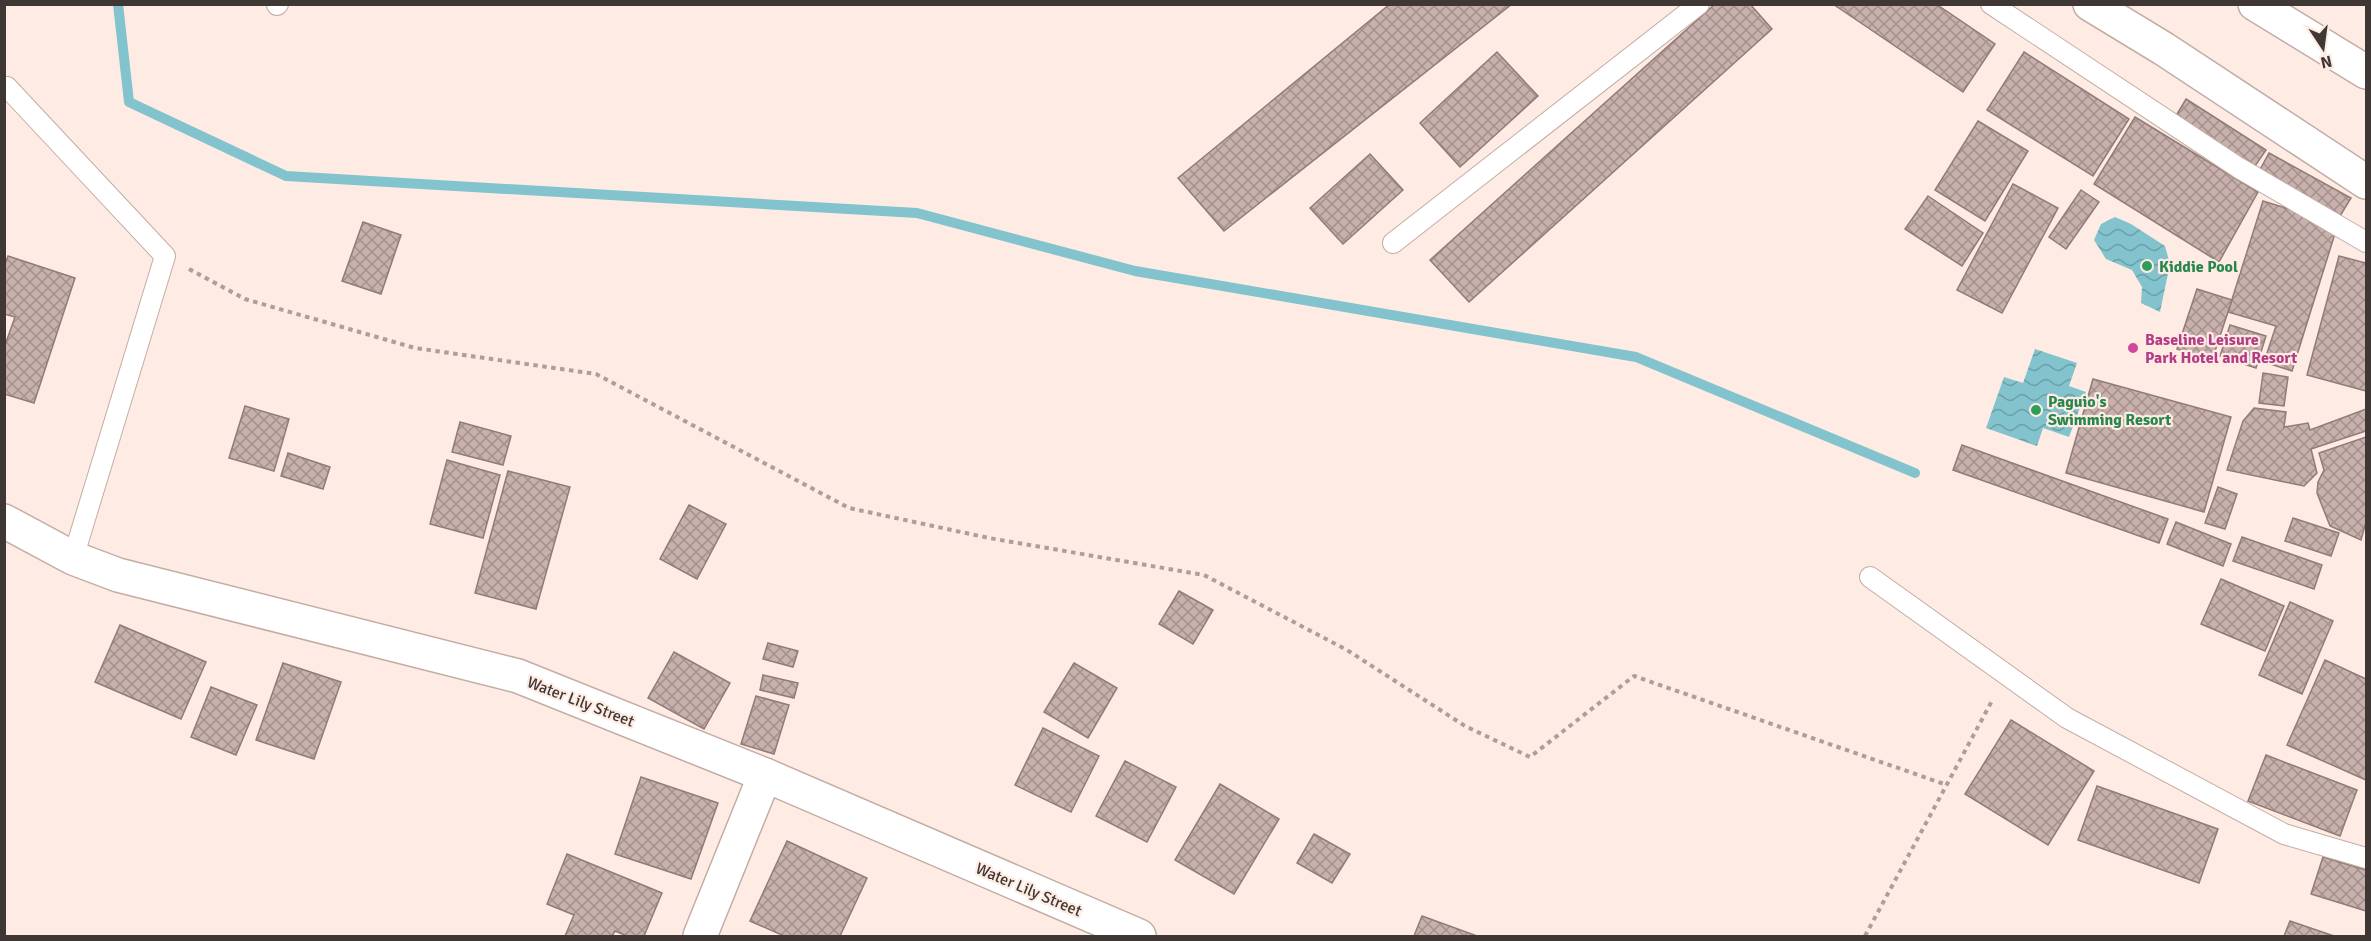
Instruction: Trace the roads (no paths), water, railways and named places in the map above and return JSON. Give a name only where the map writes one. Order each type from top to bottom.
[{"type":"street","points":[[2090,4],[2164,49],[2367,182]]},
{"type":"street","points":[[2255,4],[2367,72]]},
{"type":"street","name":"Water Lily Street","points":[[4,521],[73,558],[118,575],[518,676],[765,775],[1138,936]]},
{"type":"street","points":[[700,936],[765,775]]},
{"type":"lane","points":[[1393,243],[1699,4]]},
{"type":"lane","points":[[1991,4],[2239,168],[2367,242]]},
{"type":"lane","points":[[7,87],[165,256],[73,558]]},
{"type":"lane","points":[[1870,577],[2067,718],[2284,834],[2367,858]]},
{"type":"water","name":"Kiddie Pool","points":[[2115,217],[2131,224],[2165,246],[2170,264],[2160,312],[2141,303],[2142,287],[2132,270],[2106,259],[2094,240],[2101,224]]},
{"type":"water","name":"Paguio's Swimming Resort","points":[[2035,349],[2077,363],[2069,386],[2086,392],[2069,437],[2043,428],[2037,446],[1986,428],[2004,377],[2023,383]]},
{"type":"waterway","points":[[118,4],[129,102],[286,176],[917,213],[1135,271],[1636,357],[1915,473]]},
{"type":"place","name":"Kiddie Pool","points":[[2147,266]]},
{"type":"place","name":"Baseline Leisure Park Hotel and Resort","points":[[2133,348]]},
{"type":"place","name":"Paguio's Swimming Resort","points":[[2036,410]]}]
